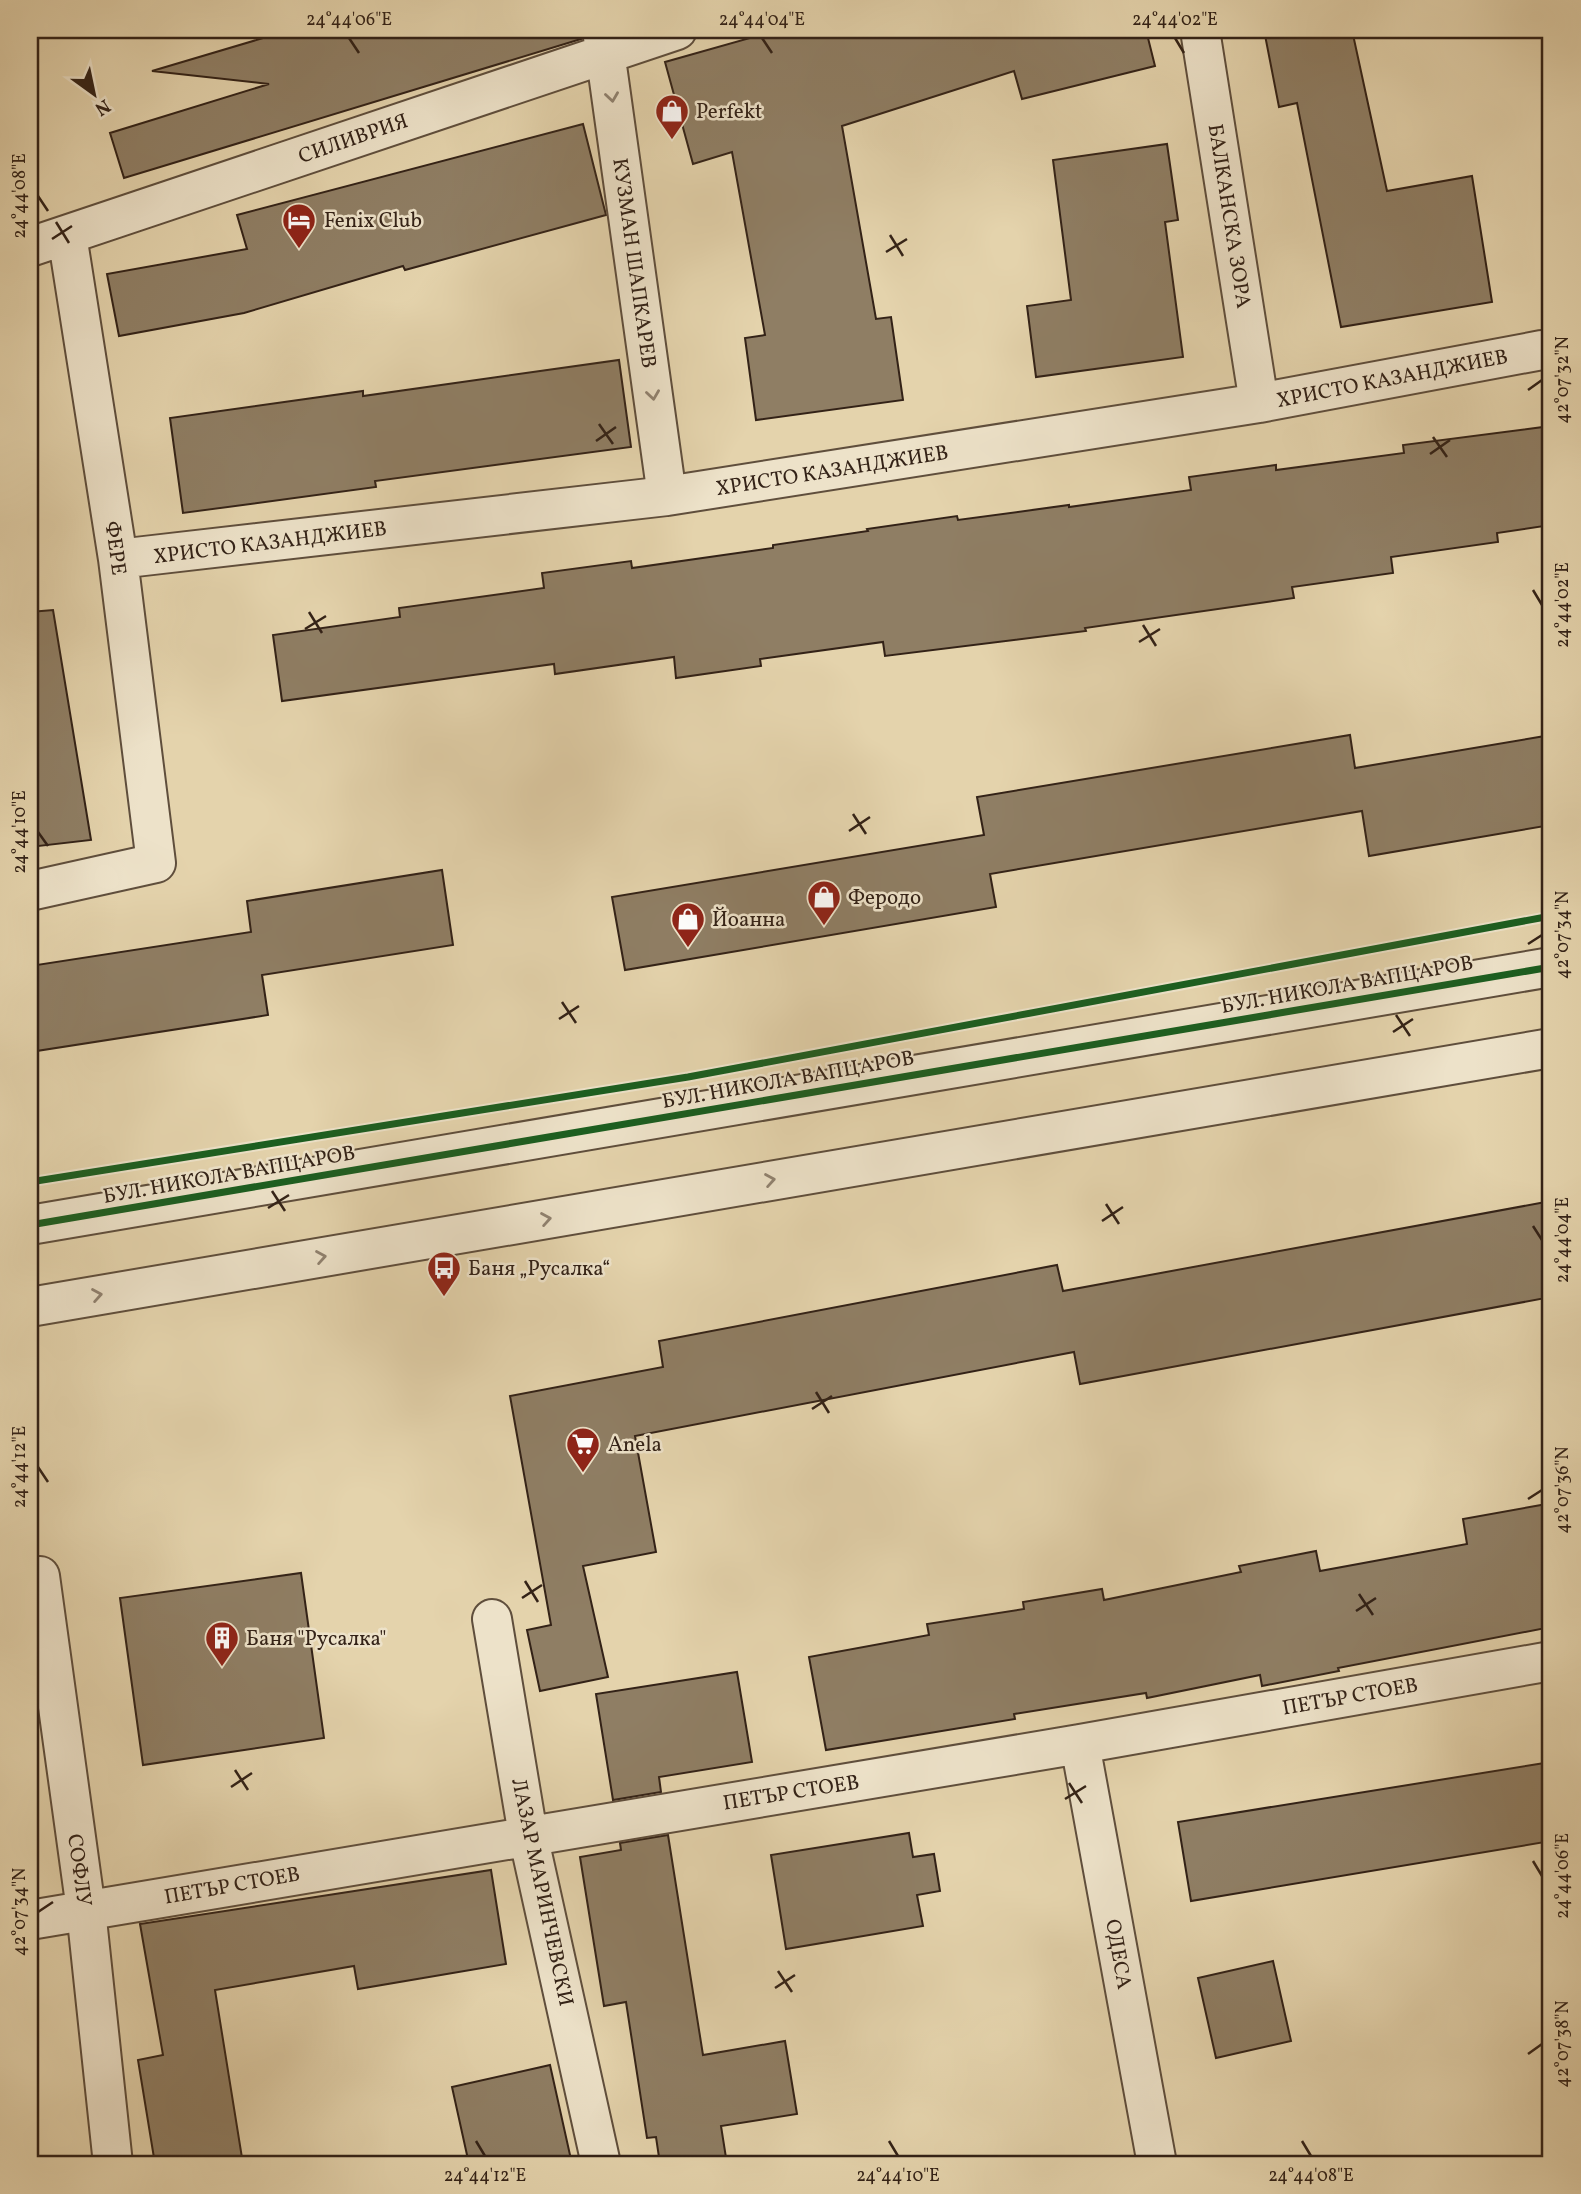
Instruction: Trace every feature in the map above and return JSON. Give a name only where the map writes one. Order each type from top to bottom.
[{"type":"street","name":"СИЛИВРИЯ","points":[[30,247],[604,41],[677,30]]},
{"type":"street","name":"БАЛКАНСКА ЗОРА","points":[[1200,30],[1259,403]]},
{"type":"street","name":"КУЗМАН ШАПКАРЕВ","points":[[604,41],[667,496]]},
{"type":"street","name":"ФЕРЕ","points":[[30,891],[156,863],[118,559],[67,235]]},
{"type":"street","name":"ХРИСТО КАЗАНДЖИЕВ","points":[[118,559],[667,496],[1259,403],[1542,350]]},
{"type":"street","name":"БУЛ. НИКОЛА ВАПЦАРОВ","points":[[30,1226],[1551,967]]},
{"type":"street","points":[[30,1307],[1551,1048]]},
{"type":"street","name":"СОФЛУ","points":[[40,1576],[86,1910],[113,2164]]},
{"type":"street","name":"ЛАЗАР МАРИНЧЕВСКИ","points":[[492,1619],[528,1835],[601,2164]]},
{"type":"street","name":"ПЕТЪР СТОЕВ","points":[[30,1920],[1080,1744],[1551,1661]]},
{"type":"street","name":"ОДЕСА","points":[[1080,1744],[1157,2164]]},
{"type":"building","points":[[290,30],[580,30],[581,39],[124,178],[110,133],[269,84],[152,71]]},
{"type":"building","points":[[778,30],[1146,30],[1155,66],[1022,99],[1014,71],[842,126],[876,319],[891,317],[903,400],[756,420],[745,338],[765,335],[732,152],[693,164],[665,62]]},
{"type":"building","points":[[1264,30],[1352,30],[1387,191],[1472,176],[1492,302],[1341,327],[1297,103],[1279,107]]},
{"type":"building","points":[[583,124],[606,215],[405,270],[403,266],[244,313],[119,336],[107,274],[247,249],[237,215]]},
{"type":"building","points":[[1167,144],[1178,220],[1165,222],[1183,357],[1036,377],[1027,306],[1071,300],[1053,160]]},
{"type":"building","points":[[619,360],[631,447],[375,481],[376,487],[183,513],[170,418],[363,391],[363,396]]},
{"type":"building","points":[[1551,426],[1551,525],[1497,533],[1498,542],[1391,557],[1393,573],[1292,587],[1294,598],[1085,628],[1086,631],[885,656],[883,642],[760,659],[761,666],[676,678],[674,657],[555,674],[554,664],[282,701],[273,635],[400,617],[399,608],[544,588],[542,573],[631,561],[632,568],[773,548],[773,545],[957,516],[958,520],[1191,490],[1189,477],[1276,465],[1276,470],[1404,453],[1403,445]]},
{"type":"building","points":[[53,610],[91,840],[30,847],[30,612]]},
{"type":"building","points":[[1350,735],[1355,768],[1551,735],[1551,825],[1369,856],[1362,811],[990,874],[996,907],[625,970],[612,897],[984,835],[977,797]]},
{"type":"building","points":[[442,870],[453,945],[262,975],[268,1015],[30,1052],[30,966],[251,932],[247,901]]},
{"type":"building","points":[[1551,1201],[1551,1297],[1080,1384],[1074,1352],[635,1436],[656,1552],[583,1566],[608,1677],[540,1691],[527,1630],[551,1625],[510,1396],[663,1367],[659,1341],[1057,1265],[1063,1291]]},
{"type":"building","points":[[1547,1504],[1551,1525],[1551,1627],[1338,1668],[1339,1671],[1262,1686],[1260,1675],[1147,1698],[1146,1693],[1014,1714],[1015,1719],[826,1750],[809,1657],[929,1635],[927,1624],[1024,1609],[1023,1602],[1102,1589],[1104,1600],[1241,1572],[1239,1566],[1316,1551],[1320,1571],[1467,1544],[1463,1519]]},
{"type":"building","name":"Баня \"Русалка\"","points":[[301,1573],[324,1738],[143,1765],[120,1598]]},
{"type":"building","points":[[737,1672],[752,1762],[659,1777],[661,1792],[613,1800],[596,1694]]},
{"type":"building","points":[[1551,1762],[1551,1841],[1191,1901],[1178,1822]]},
{"type":"building","points":[[909,1833],[913,1857],[934,1854],[940,1891],[917,1895],[923,1926],[786,1949],[771,1855]]},
{"type":"building","points":[[668,1835],[703,2055],[785,2041],[797,2114],[721,2126],[727,2164],[660,2164],[656,2137],[647,2138],[626,2002],[604,2006],[580,1857],[621,1850],[620,1843]]},
{"type":"building","points":[[491,1870],[506,1964],[358,1989],[354,1966],[215,1990],[243,2164],[155,2164],[138,2060],[163,2055],[140,1924]]},
{"type":"building","points":[[1273,1961],[1291,2041],[1216,2058],[1198,1978]]},
{"type":"building","points":[[550,2065],[572,2164],[469,2164],[452,2087]]},
{"type":"cycle path","points":[[30,1182],[688,1077],[1551,916]]},
{"type":"cycle path","points":[[30,1225],[1551,967]]},
{"type":"place","name":"Perfekt","points":[[672,141]]},
{"type":"place","name":"Fenix Club","points":[[299,250]]},
{"type":"place","name":"Феродо","points":[[824,927]]},
{"type":"place","name":"Йоанна","points":[[688,949]]},
{"type":"place","name":"Баня „Русалка“","points":[[444,1298]]},
{"type":"place","name":"Anela","points":[[583,1474]]},
{"type":"place","name":"Баня \"Русалка\"","points":[[222,1668]]}]
